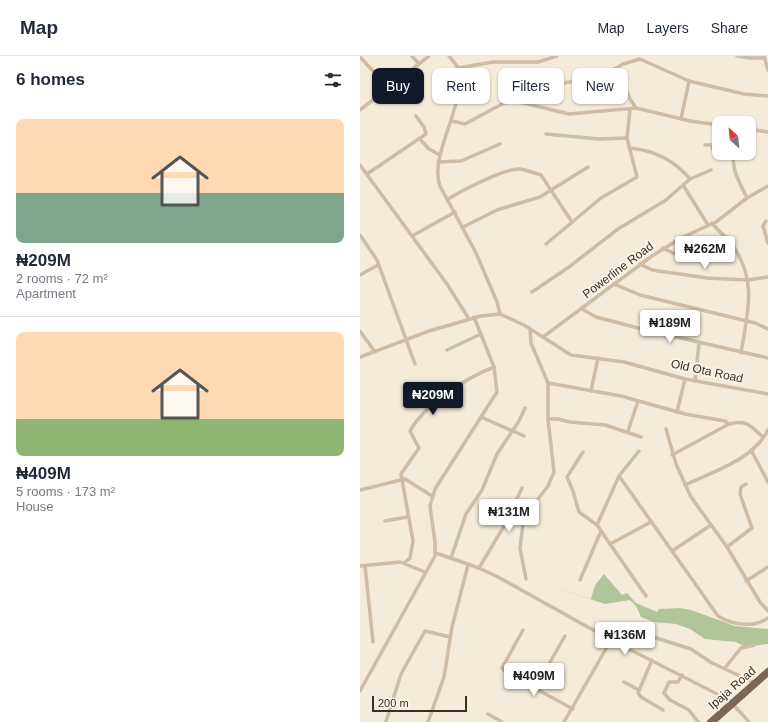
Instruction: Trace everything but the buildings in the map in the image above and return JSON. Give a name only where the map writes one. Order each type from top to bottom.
[{"type":"main road","name":"Ipaja Road","points":[[713,722],[753,682],[768,670]]},
{"type":"main road","name":"Ipaja Road","points":[[709,722],[768,674]]},
{"type":"street","points":[[412,56],[419,64]]},
{"type":"street","points":[[414,68],[429,56]]},
{"type":"street","points":[[449,56],[458,68],[501,62],[532,63],[557,56]]},
{"type":"street","points":[[737,56],[749,58],[764,57],[768,70]]},
{"type":"street","points":[[360,57],[372,70]]},
{"type":"street","points":[[616,68],[630,60],[640,59],[689,81],[744,94],[768,96]]},
{"type":"street","points":[[681,119],[689,81]]},
{"type":"street","points":[[564,83],[572,82]]},
{"type":"street","points":[[628,95],[636,108]]},
{"type":"street","points":[[360,110],[372,100]]},
{"type":"street","points":[[452,121],[465,124],[504,104],[515,101],[568,114],[636,108],[681,119],[712,124]]},
{"type":"street","points":[[360,356],[375,352],[429,331],[469,319],[500,314],[497,302],[463,227],[439,182],[437,173],[438,162],[456,104]]},
{"type":"street","points":[[546,244],[601,198],[637,177],[627,138],[630,109]]},
{"type":"street","points":[[367,174],[426,134],[424,127],[416,116]]},
{"type":"street","points":[[756,130],[768,132]]},
{"type":"street","points":[[546,134],[599,139],[627,138]]},
{"type":"street","points":[[420,139],[430,149],[440,155]]},
{"type":"street","points":[[438,162],[461,161],[500,144]]},
{"type":"street","points":[[705,145],[711,145],[712,147]]},
{"type":"street","points":[[629,148],[643,150],[676,164],[690,179]]},
{"type":"street","points":[[733,160],[734,170],[747,198]]},
{"type":"street","points":[[360,165],[392,211],[447,284],[469,319]]},
{"type":"street","points":[[463,227],[497,210],[529,201],[550,192],[588,167]]},
{"type":"street","points":[[448,199],[469,188],[518,170],[540,175],[550,192],[572,222]]},
{"type":"street","points":[[532,292],[569,267],[618,229],[666,200],[690,179],[711,170]]},
{"type":"street","points":[[683,185],[710,224],[734,247],[748,280],[749,310],[740,353]]},
{"type":"street","name":"Powerline Road","points":[[543,337],[640,264],[664,248],[722,218],[747,198],[768,186]]},
{"type":"street","points":[[412,236],[455,212]]},
{"type":"street","points":[[766,221],[763,226],[768,243]]},
{"type":"street","points":[[360,235],[378,265],[408,340],[415,364]]},
{"type":"street","points":[[664,248],[673,253],[690,257]]},
{"type":"street","points":[[640,264],[648,269],[707,278],[748,280],[768,277]]},
{"type":"street","points":[[360,275],[378,265]]},
{"type":"street","points":[[614,284],[640,295],[764,326],[768,329]]},
{"type":"street","points":[[582,309],[596,317],[698,343],[768,358]]},
{"type":"street","name":"Old Ota Road","points":[[500,314],[530,328],[571,355],[624,362],[685,379],[768,394]]},
{"type":"street","points":[[360,691],[436,553],[430,506],[432,496],[443,475],[497,392],[494,367],[474,318]]},
{"type":"street","points":[[526,579],[520,548],[524,524],[528,512],[548,486],[554,472],[548,419],[548,383],[531,343],[530,328]]},
{"type":"street","points":[[360,331],[375,352]]},
{"type":"street","points":[[447,350],[481,334]]},
{"type":"street","points":[[695,381],[698,343]]},
{"type":"street","points":[[591,391],[598,358]]},
{"type":"street","points":[[404,563],[410,558],[413,544],[407,517],[401,471],[419,448],[410,433],[412,428],[437,401],[477,373],[494,367]]},
{"type":"street","points":[[677,412],[685,379]]},
{"type":"street","points":[[548,383],[638,401],[677,412],[725,421],[730,424]]},
{"type":"street","points":[[628,431],[638,401]]},
{"type":"street","points":[[451,558],[466,514],[482,490],[497,454],[519,421],[525,408]]},
{"type":"street","points":[[481,418],[524,436]]},
{"type":"street","points":[[548,419],[605,425],[641,436]]},
{"type":"street","points":[[672,455],[730,424],[742,422],[764,437]]},
{"type":"street","points":[[666,429],[672,455],[691,497],[727,547],[746,581],[768,611]]},
{"type":"street","points":[[685,485],[739,459],[764,437],[768,430]]},
{"type":"street","points":[[751,450],[768,482]]},
{"type":"street","points":[[598,525],[619,476],[639,451]]},
{"type":"street","points":[[583,452],[566,477],[573,491],[579,512],[598,525],[646,596]]},
{"type":"street","points":[[619,476],[718,616],[735,622],[753,624],[768,618]]},
{"type":"street","points":[[360,490],[401,479],[408,480],[432,496]]},
{"type":"street","points":[[727,547],[752,528],[740,494],[741,487],[746,484]]},
{"type":"street","points":[[479,568],[504,526],[522,488]]},
{"type":"street","points":[[385,521],[407,517]]},
{"type":"street","points":[[610,544],[651,522]]},
{"type":"street","points":[[672,550],[711,525]]},
{"type":"street","points":[[580,580],[601,531]]},
{"type":"street","points":[[436,553],[479,568],[611,640],[682,675],[732,703],[749,722]]},
{"type":"street","points":[[360,566],[404,563],[425,572]]},
{"type":"street","points":[[428,722],[444,677],[450,637],[462,584],[468,565]]},
{"type":"street","points":[[365,566],[373,642]]},
{"type":"street","points":[[746,581],[768,567]]},
{"type":"street","points":[[523,630],[502,668],[507,673],[573,709]]},
{"type":"street","points":[[386,722],[401,674],[425,631],[450,637]]},
{"type":"street","points":[[535,688],[565,636]]},
{"type":"street","points":[[653,637],[691,649],[712,663],[753,682]]},
{"type":"street","points":[[564,722],[573,709],[611,640]]},
{"type":"street","points":[[725,668],[741,648],[754,645]]},
{"type":"street","points":[[652,660],[639,690],[641,697],[663,710]]},
{"type":"street","points":[[682,675],[678,682],[669,682],[664,693],[670,700],[689,710],[698,722]]},
{"type":"street","points":[[624,682],[639,690]]},
{"type":"street","points":[[488,714],[502,722]]},
{"type":"green space","points":[[604,574],[622,595],[627,593],[636,603],[657,612],[659,609],[680,608],[691,610],[735,626],[768,629],[768,644],[745,647],[736,642],[705,639],[690,629],[676,624],[654,622],[641,617],[636,606],[630,600],[605,604],[539,582],[591,599],[595,585]]}]
